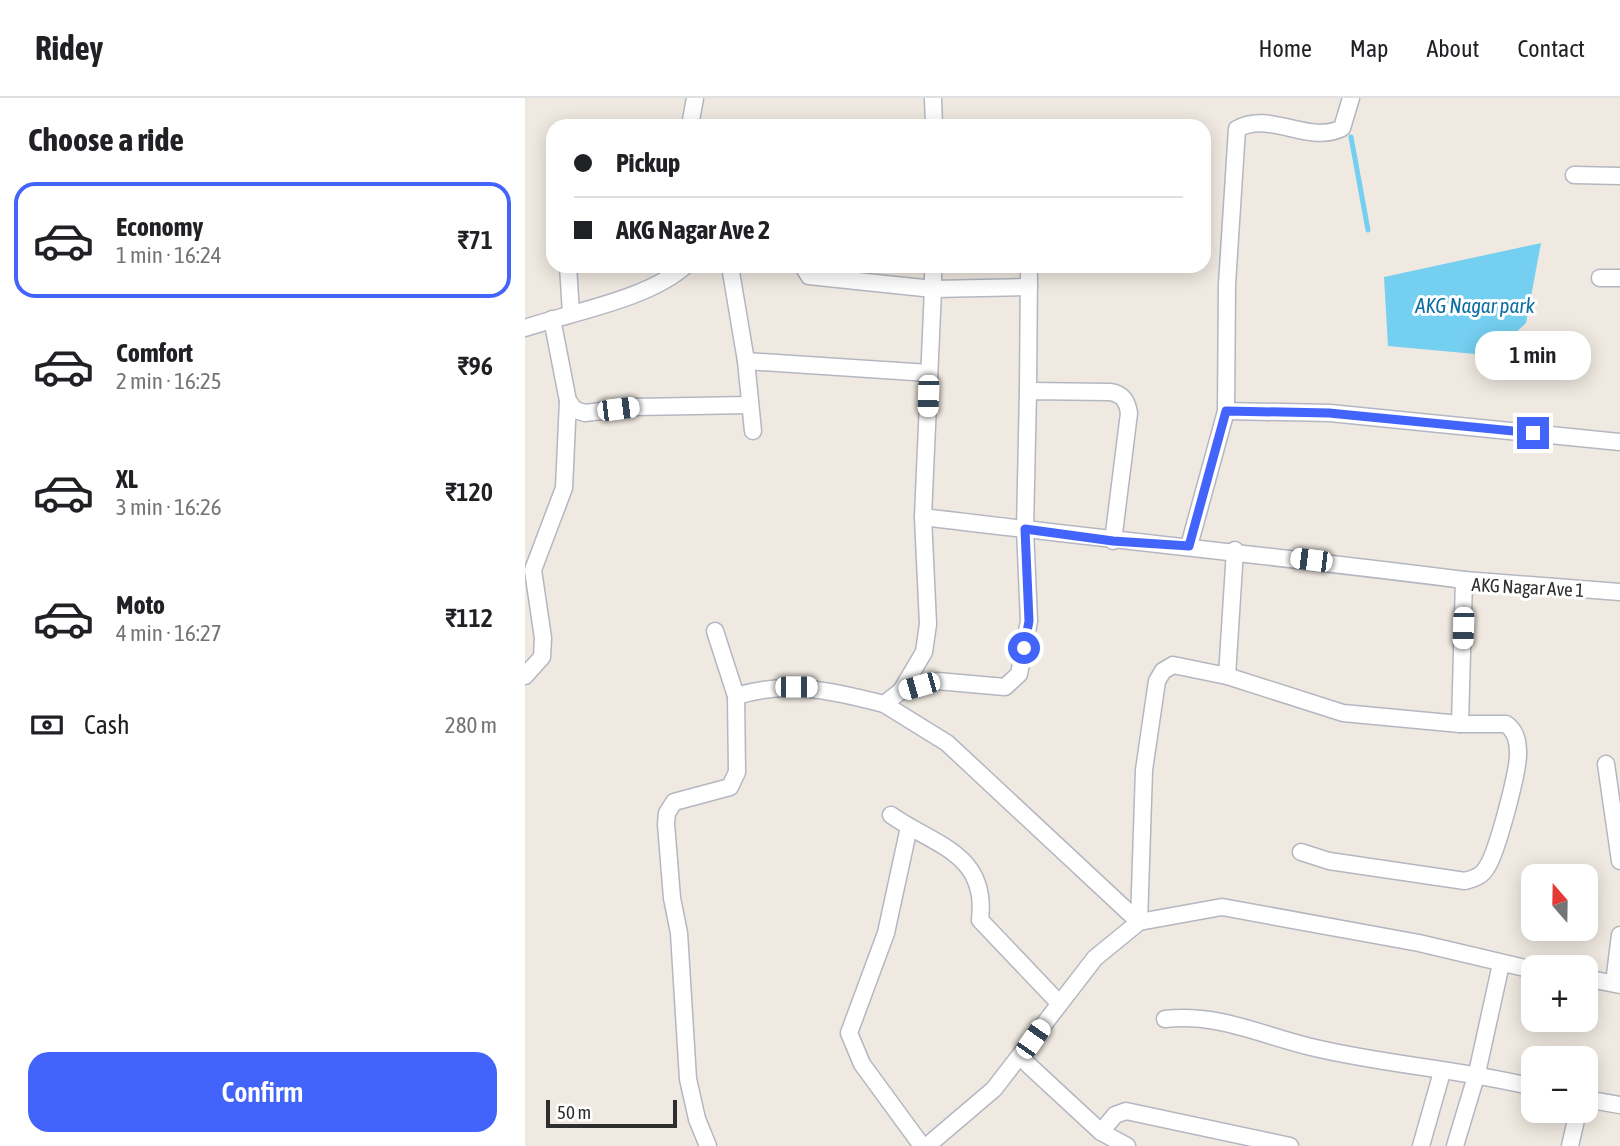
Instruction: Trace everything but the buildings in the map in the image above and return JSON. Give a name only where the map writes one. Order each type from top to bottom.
[{"type":"street","points":[[691,119],[695,98]]},
{"type":"street","points":[[933,98],[934,119]]},
{"type":"street","points":[[1189,546],[1226,411],[1227,284],[1237,129],[1254,121],[1320,133],[1335,132],[1342,128],[1351,98]]},
{"type":"street","points":[[1574,175],[1620,176]]},
{"type":"street","points":[[568,273],[571,313]]},
{"type":"street","points":[[525,328],[658,283],[674,273]]},
{"type":"street","points":[[731,273],[746,361],[753,431]]},
{"type":"street","points":[[807,273],[809,276],[933,289],[1029,287]]},
{"type":"street","points":[[901,691],[924,652],[928,624],[923,517],[933,273]]},
{"type":"street","points":[[884,704],[901,691],[937,681],[1005,687],[1019,674],[1029,621],[1025,529],[1029,273]]},
{"type":"street","points":[[1600,278],[1620,278]]},
{"type":"street","points":[[525,676],[542,657],[543,638],[533,570],[564,488],[568,401],[552,318]]},
{"type":"street","points":[[746,361],[929,373]]},
{"type":"street","points":[[1028,391],[1110,392],[1123,396],[1128,403],[1113,541]]},
{"type":"street","points":[[568,401],[575,410],[585,413],[635,407],[750,405]]},
{"type":"street","points":[[1226,411],[1329,413],[1620,442]]},
{"type":"street","points":[[923,517],[1113,541],[1235,550],[1464,580]]},
{"type":"street","points":[[1227,676],[1235,550]]},
{"type":"street","name":"AKG Nagar Ave 1","points":[[1460,724],[1464,580],[1620,592]]},
{"type":"street","points":[[708,1146],[697,1119],[688,1079],[679,933],[672,898],[666,824],[667,813],[674,802],[730,787],[737,772],[736,696],[715,631]]},
{"type":"street","points":[[1139,922],[1144,770],[1157,681],[1163,671],[1173,665],[1227,676],[1343,713],[1460,724],[1506,724],[1515,734],[1518,754],[1496,846],[1488,866],[1479,876],[1465,881],[1329,861],[1301,852]]},
{"type":"street","points":[[736,696],[767,688],[817,687],[884,704],[947,744],[1139,922]]},
{"type":"street","points":[[1606,764],[1611,778],[1620,861]]},
{"type":"street","points":[[891,815],[952,851],[977,879],[983,898],[980,920],[1059,1003]]},
{"type":"street","points":[[909,827],[886,933],[849,1033],[862,1064],[925,1146],[994,1089],[1095,958],[1139,922],[1222,907],[1419,943],[1521,968]]},
{"type":"street","points":[[1598,980],[1617,984],[1620,935]]},
{"type":"street","points":[[1455,1146],[1477,1073],[1501,964]]},
{"type":"street","points":[[1165,1019],[1222,1020],[1311,1047],[1442,1072],[1477,1073],[1521,1084]]},
{"type":"street","points":[[1020,1057],[1101,1132],[1127,1146]]},
{"type":"street","points":[[1421,1146],[1442,1072]]},
{"type":"street","points":[[1598,1101],[1620,1105]]},
{"type":"street","points":[[1101,1132],[1115,1115],[1126,1111],[1290,1146]]},
{"type":"street","points":[[1570,1146],[1575,1123]]},
{"type":"water","name":"AKG Nagar park","points":[[1541,243],[1526,323],[1503,345],[1486,355],[1388,346],[1384,277]]},
{"type":"waterway","points":[[1351,137],[1368,230]]},
{"type":"route","points":[[1024,648],[1029,621],[1025,529],[1113,541],[1189,546],[1226,411],[1329,413],[1533,433]]}]
